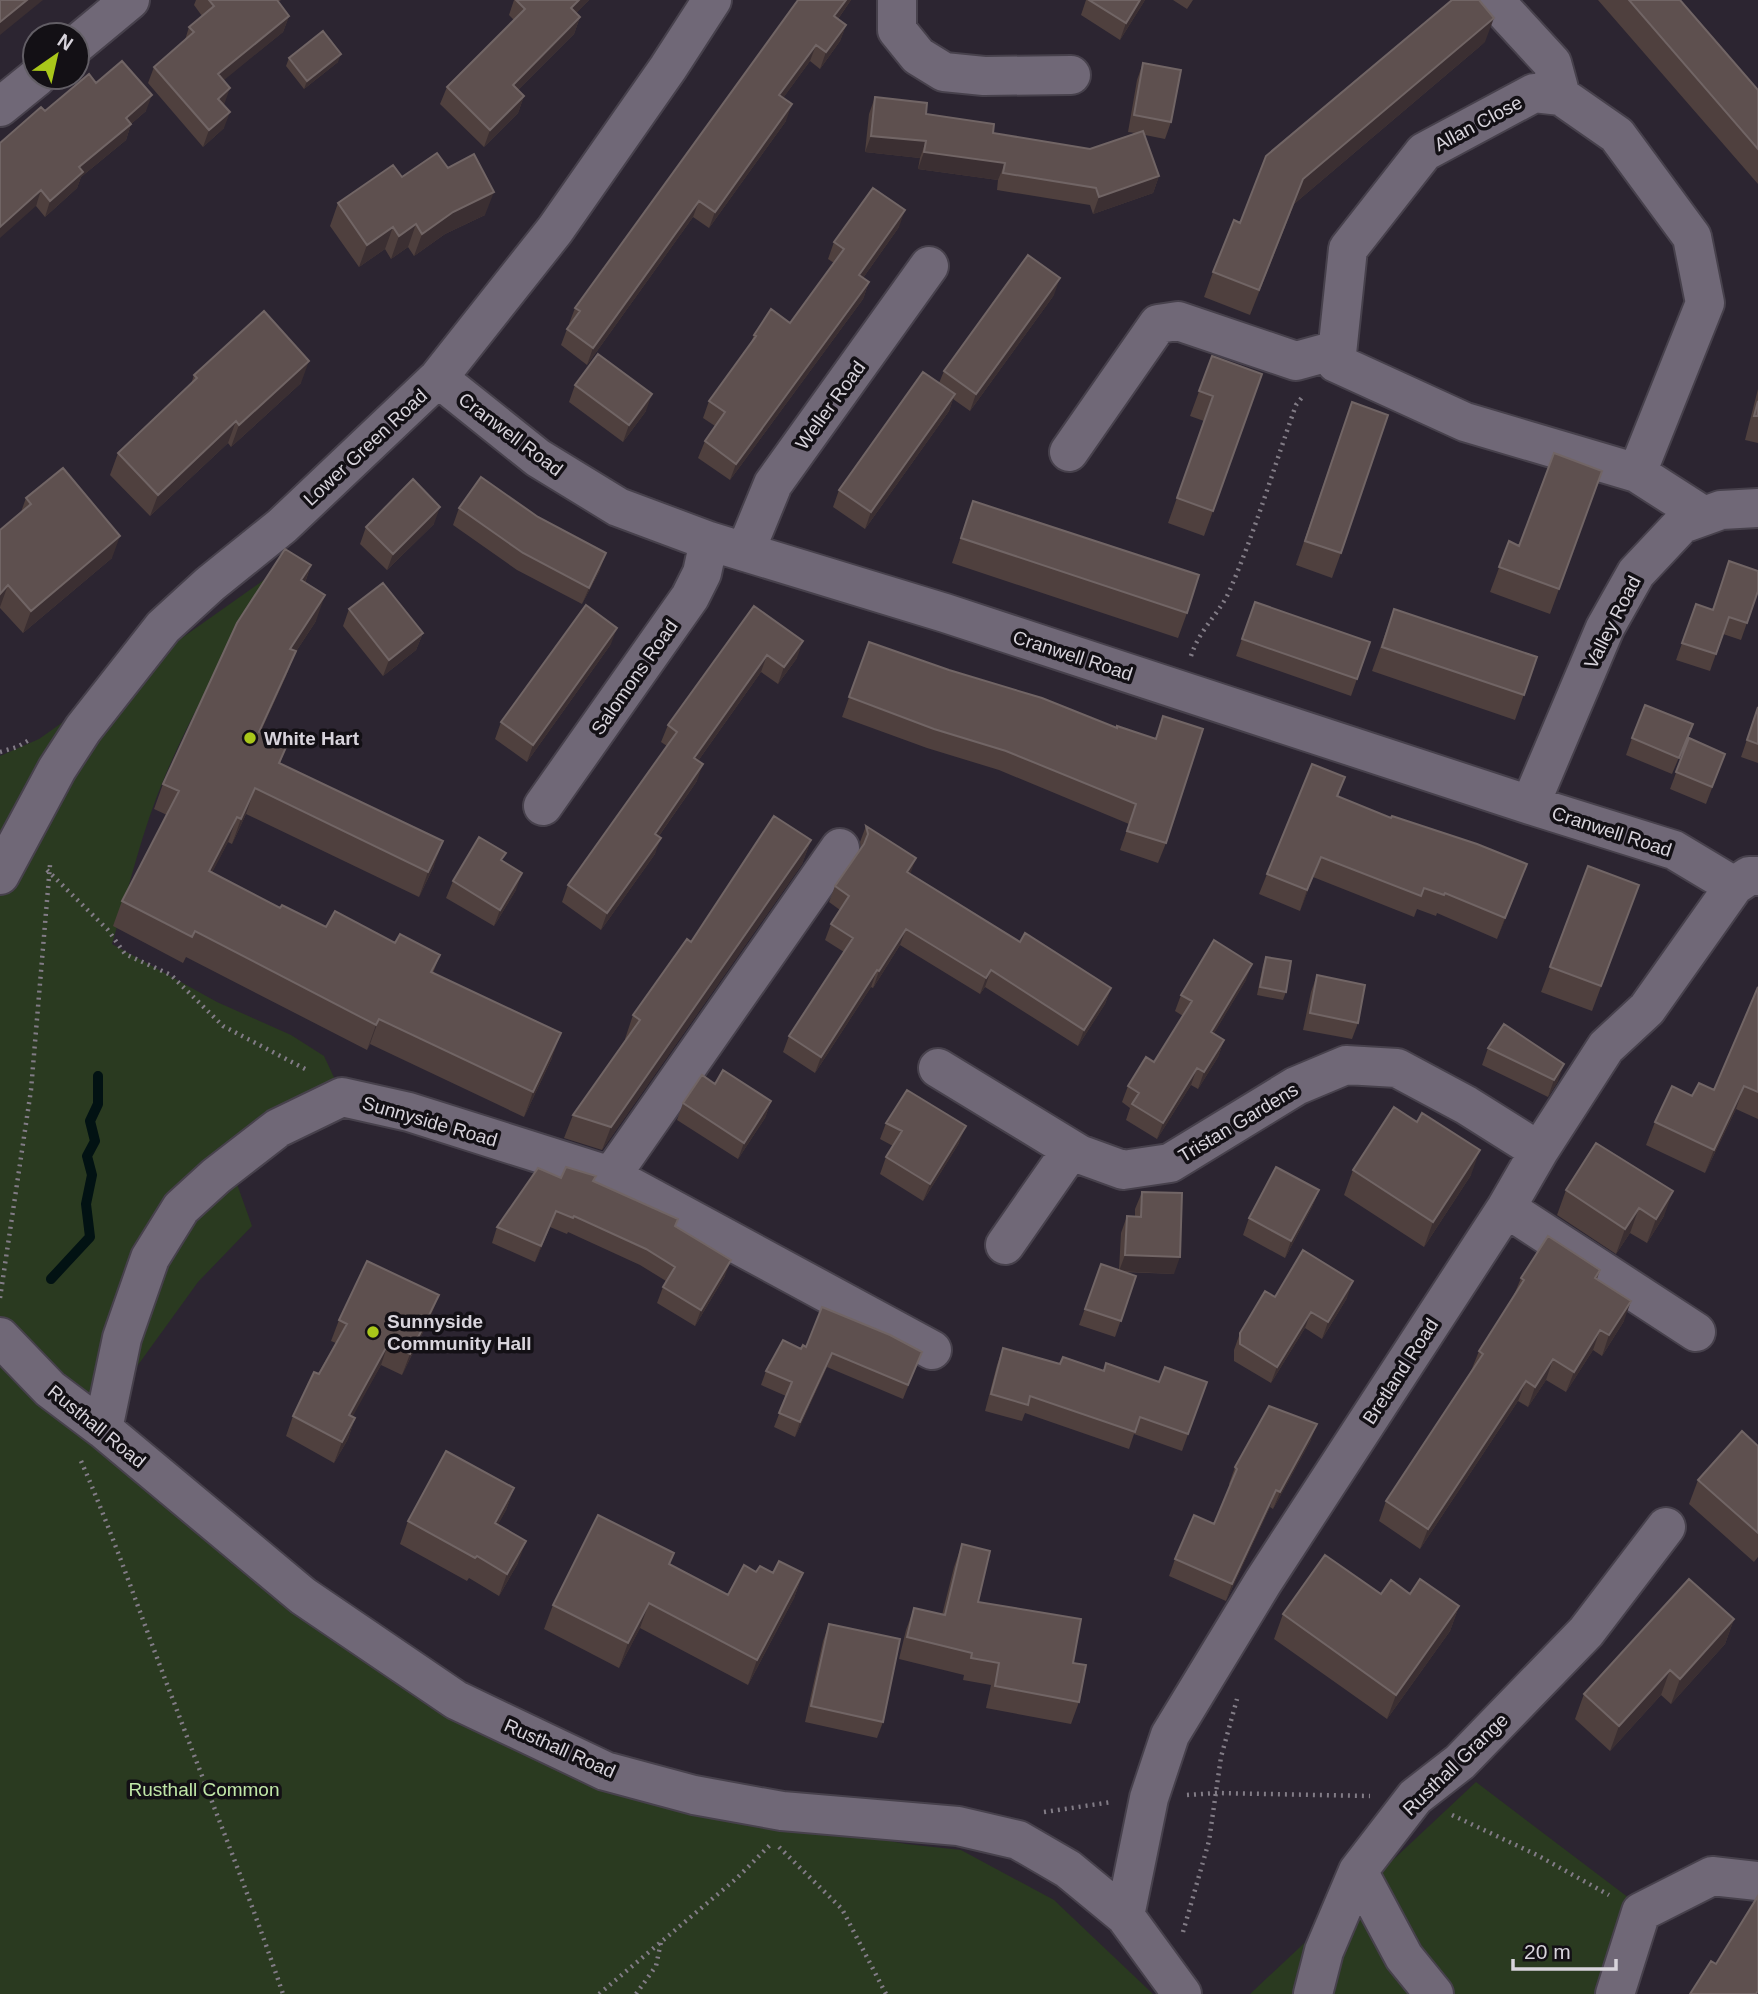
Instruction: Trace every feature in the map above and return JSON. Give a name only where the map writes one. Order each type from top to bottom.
[{"type":"street","points":[[91,32],[130,0]]},
{"type":"street","name":"Lower Green Road","points":[[8,859],[57,769],[83,729],[163,628],[210,584],[282,526],[438,378],[555,230],[712,0]]},
{"type":"street","points":[[897,0],[897,30],[918,56],[944,72],[984,76],[1071,75]]},
{"type":"street","points":[[1494,0],[1552,63],[1561,96],[1616,135],[1692,237],[1705,303],[1637,473]]},
{"type":"street","points":[[0,107],[21,90]]},
{"type":"street","name":"Allan Close","points":[[1336,350],[1348,249],[1424,152],[1534,93],[1561,96]]},
{"type":"street","name":"Weller Road","points":[[745,552],[773,484],[929,266]]},
{"type":"street","points":[[1069,452],[1157,324],[1178,321],[1296,361],[1336,350],[1336,363],[1465,422],[1637,473],[1704,516]]},
{"type":"street","name":"Cranwell Road","points":[[438,378],[538,458],[618,507],[709,541],[945,613],[1674,850],[1746,881]]},
{"type":"street","name":"Valley Road","points":[[1531,805],[1605,628],[1636,573],[1682,524],[1721,510],[1758,508]]},
{"type":"street","name":"Salomons Road","points":[[543,806],[690,597],[702,573],[709,541]]},
{"type":"street","points":[[611,1176],[840,848]]},
{"type":"street","name":"Bretland Road","points":[[1125,1916],[1149,1798],[1170,1735],[1263,1582],[1506,1208],[1606,1047],[1647,1009],[1746,881]]},
{"type":"street","name":"Tristan Gardens","points":[[938,1068],[1071,1150],[1123,1170],[1170,1163],[1296,1086],[1346,1065],[1397,1068],[1466,1105],[1539,1151]]},
{"type":"street","name":"Sunnyside Road","points":[[90,1439],[150,1258],[181,1208],[216,1175],[278,1128],[342,1097],[409,1112],[611,1176],[932,1350]]},
{"type":"street","points":[[1005,1245],[1071,1150]]},
{"type":"street","points":[[1506,1208],[1696,1332]]},
{"type":"street","name":"Rusthall Road","points":[[0,1337],[50,1389],[90,1439],[303,1596],[456,1700],[605,1771],[694,1795],[782,1811],[958,1826],[1018,1840],[1068,1869],[1125,1916],[1177,1985]]},
{"type":"street","name":"Rusthall Grange","points":[[1313,1994],[1324,1951],[1358,1871],[1415,1797],[1460,1762],[1586,1632],[1666,1527]]},
{"type":"street","points":[[1358,1871],[1404,1957],[1434,1994]]},
{"type":"street","points":[[1615,1994],[1641,1912],[1712,1876],[1758,1881]]},
{"type":"path","points":[[1181,691],[1197,638],[1227,596],[1296,405],[1304,394]]},
{"type":"path","points":[[8,859],[48,871],[108,930],[125,954],[171,975],[223,1026],[325,1080],[342,1097]]},
{"type":"path","points":[[0,1298],[31,1090],[48,871],[52,859]]},
{"type":"path","points":[[90,1439],[108,1521],[174,1703],[253,1904],[283,1994]]},
{"type":"path","points":[[1177,1985],[1209,1841],[1221,1757],[1239,1693]]},
{"type":"path","points":[[1034,1813],[1149,1798]]},
{"type":"path","points":[[599,1994],[737,1878],[773,1842],[842,1909],[886,1994]]},
{"type":"path","points":[[636,1994],[656,1966],[662,1940]]},
{"type":"green space","name":"Rusthall Common","points":[[268,577],[201,701],[165,776],[143,838],[112,944],[217,1002],[291,1035],[324,1056],[338,1086],[232,1170],[252,1226],[198,1282],[117,1394],[96,1438],[601,1787],[906,1844],[961,1850],[1054,1900],[1153,1994],[0,1994],[0,756],[39,739]]},
{"type":"green space","points":[[1476,1782],[1629,1898],[1601,1994],[1250,1994]]},
{"type":"building","points":[[0,0],[27,0],[0,22]]},
{"type":"building","points":[[209,0],[277,0],[289,16],[218,74],[230,88],[218,99],[230,112],[209,130],[154,67],[194,32],[189,27],[214,6]]},
{"type":"building","points":[[516,0],[579,0],[571,8],[580,17],[513,85],[524,96],[490,130],[447,87],[525,9]]},
{"type":"building","points":[[798,0],[846,0],[834,16],[846,25],[826,52],[816,45],[779,95],[792,104],[715,212],[699,201],[593,348],[567,329],[580,311],[575,308]]},
{"type":"building","points":[[1089,0],[1140,0],[1126,23]]},
{"type":"building","points":[[1452,0],[1479,0],[1494,18],[1303,179],[1259,290],[1213,272],[1234,220],[1240,223],[1266,156]]},
{"type":"building","points":[[1629,0],[1680,0],[1758,90],[1758,149]]},
{"type":"building","points":[[323,31],[341,54],[307,81],[289,58]]},
{"type":"building","points":[[122,61],[152,95],[126,118],[131,124],[79,167],[83,172],[50,201],[41,190],[0,227],[0,143],[41,107],[45,111],[69,91],[91,91],[91,77],[96,83]]},
{"type":"building","points":[[1143,63],[1181,70],[1171,122],[1134,115]]},
{"type":"building","points":[[875,97],[927,103],[926,114],[994,124],[993,133],[1090,149],[1143,131],[1159,176],[1099,197],[1096,188],[1003,173],[1005,163],[924,152],[926,141],[871,136]]},
{"type":"building","points":[[437,153],[448,168],[474,154],[494,192],[453,212],[422,234],[416,224],[399,236],[393,227],[367,245],[338,203],[393,165],[402,177]]},
{"type":"building","points":[[873,188],[905,210],[859,275],[869,282],[736,464],[705,441],[725,412],[709,401],[756,336],[754,335],[771,309],[790,323],[844,249],[834,242]]},
{"type":"building","points":[[1028,255],[1060,278],[976,394],[944,371]]},
{"type":"building","points":[[264,311],[309,361],[239,425],[236,421],[158,495],[118,453],[197,378],[194,375]]},
{"type":"building","points":[[598,354],[652,394],[629,425],[575,385]]},
{"type":"building","points":[[1212,356],[1262,374],[1213,511],[1177,498],[1213,396],[1199,391]]},
{"type":"building","points":[[923,372],[955,394],[871,512],[839,490]]},
{"type":"building","points":[[1352,402],[1388,415],[1341,553],[1305,541]]},
{"type":"building","points":[[1554,453],[1602,471],[1559,589],[1499,567],[1509,541],[1519,546]]},
{"type":"building","points":[[63,468],[120,536],[31,611],[8,585],[0,594],[0,530],[31,504],[26,498]]},
{"type":"building","points":[[481,477],[538,517],[606,553],[589,588],[523,553],[459,508]]},
{"type":"building","points":[[413,479],[440,507],[393,554],[366,527]]},
{"type":"building","points":[[973,501],[1199,575],[1187,613],[961,538]]},
{"type":"building","points":[[285,549],[311,565],[301,580],[325,595],[290,649],[296,651],[259,732],[287,745],[279,763],[443,841],[428,872],[255,788],[241,819],[237,817],[209,871],[280,908],[282,905],[326,927],[335,911],[395,943],[400,934],[440,955],[431,972],[561,1033],[533,1092],[379,1019],[376,1025],[195,931],[192,937],[122,901],[179,791],[163,784],[237,623]]},
{"type":"building","points":[[1729,561],[1758,571],[1758,591],[1747,623],[1729,617],[1716,654],[1682,643],[1696,604],[1713,610]]},
{"type":"building","points":[[383,583],[423,633],[389,660],[349,609]]},
{"type":"building","points":[[1255,602],[1370,642],[1357,679],[1242,639]]},
{"type":"building","points":[[586,605],[617,628],[533,745],[501,722]]},
{"type":"building","points":[[754,606],[803,641],[784,667],[767,655],[694,758],[703,764],[655,834],[661,838],[607,913],[568,885],[677,732],[668,725]]},
{"type":"building","points":[[1394,609],[1537,657],[1524,695],[1382,647]]},
{"type":"building","points":[[869,642],[1042,698],[1117,728],[1156,739],[1163,716],[1203,729],[1166,843],[1127,831],[1136,804],[1006,751],[934,729],[849,697]]},
{"type":"building","points":[[1645,705],[1693,724],[1679,758],[1632,738]]},
{"type":"building","points":[[1758,707],[1758,744],[1747,740]]},
{"type":"building","points":[[1689,738],[1725,754],[1712,787],[1676,772]]},
{"type":"building","points":[[1312,764],[1345,777],[1337,796],[1391,818],[1392,816],[1477,844],[1527,864],[1505,918],[1445,893],[1444,895],[1424,888],[1421,896],[1321,857],[1307,890],[1267,874]]},
{"type":"building","points":[[774,816],[811,840],[611,1127],[573,1115],[640,1020],[633,1015],[687,939],[691,942]]},
{"type":"building","points":[[866,826],[916,858],[907,872],[1020,942],[1025,933],[1111,988],[1084,1030],[991,970],[986,978],[906,929],[821,1057],[789,1036],[853,938],[831,924],[849,896],[835,886],[864,844],[868,834]]},
{"type":"building","points":[[479,837],[506,853],[501,860],[522,873],[500,910],[453,881]]},
{"type":"building","points":[[1588,866],[1639,885],[1601,986],[1550,967]]},
{"type":"building","points":[[1214,940],[1252,964],[1211,1032],[1224,1040],[1204,1072],[1197,1068],[1163,1123],[1132,1104],[1139,1093],[1128,1086],[1146,1057],[1154,1062],[1192,1001],[1181,995]]},
{"type":"building","points":[[1266,957],[1291,961],[1286,992],[1260,987]]},
{"type":"building","points":[[1317,975],[1365,985],[1358,1023],[1310,1013]]},
{"type":"building","points":[[1758,987],[1758,1092],[1744,1086],[1714,1150],[1655,1122],[1672,1086],[1692,1096],[1699,1083],[1714,1090]]},
{"type":"building","points":[[1504,1024],[1564,1064],[1554,1080],[1488,1048]]},
{"type":"building","points":[[723,1070],[771,1101],[744,1143],[683,1103],[702,1075],[715,1084]]},
{"type":"building","points":[[907,1090],[966,1126],[930,1184],[886,1157],[902,1131],[886,1123]]},
{"type":"building","points":[[1394,1107],[1417,1122],[1422,1113],[1480,1150],[1433,1222],[1353,1170]]},
{"type":"building","points":[[1596,1143],[1673,1191],[1656,1219],[1639,1208],[1625,1229],[1566,1190]]},
{"type":"building","points":[[566,1167],[596,1176],[593,1181],[678,1219],[675,1226],[731,1260],[701,1310],[663,1287],[675,1267],[646,1249],[574,1216],[573,1218],[556,1211],[541,1246],[497,1227],[538,1168],[561,1178]]},
{"type":"building","points":[[1276,1167],[1319,1190],[1291,1241],[1249,1218]]},
{"type":"building","points":[[1142,1192],[1182,1193],[1180,1257],[1125,1255],[1127,1216],[1141,1217]]},
{"type":"building","points":[[1548,1236],[1600,1270],[1595,1278],[1631,1301],[1609,1335],[1600,1330],[1574,1372],[1553,1359],[1535,1387],[1526,1381],[1428,1529],[1386,1501],[1483,1354],[1479,1351]]},
{"type":"building","points":[[1303,1250],[1353,1281],[1328,1322],[1311,1312],[1277,1367],[1240,1344],[1240,1333],[1265,1291],[1275,1297]]},
{"type":"building","points":[[367,1261],[439,1295],[410,1354],[388,1344],[349,1415],[355,1418],[342,1442],[293,1416],[314,1372],[319,1374],[347,1324],[339,1320]]},
{"type":"building","points":[[1101,1264],[1136,1276],[1121,1321],[1085,1309]]},
{"type":"building","points":[[822,1307],[890,1335],[922,1352],[908,1385],[832,1353],[800,1422],[779,1413],[792,1382],[766,1371],[783,1340],[801,1349],[803,1345],[806,1347]]},
{"type":"building","points":[[1003,1348],[1060,1364],[1063,1357],[1104,1371],[1106,1363],[1159,1382],[1165,1367],[1207,1382],[1188,1434],[1140,1417],[1135,1432],[1030,1396],[1028,1405],[991,1394]]},
{"type":"building","points":[[1269,1406],[1317,1424],[1280,1492],[1276,1490],[1232,1584],[1175,1559],[1194,1515],[1214,1524],[1237,1469],[1235,1467]]},
{"type":"building","points":[[1742,1431],[1758,1446],[1758,1533],[1698,1480]]},
{"type":"building","points":[[446,1451],[514,1488],[495,1523],[526,1541],[507,1574],[408,1521]]},
{"type":"building","points":[[598,1515],[674,1553],[669,1564],[728,1595],[744,1565],[756,1572],[760,1566],[773,1573],[779,1561],[803,1573],[757,1660],[649,1603],[628,1643],[553,1605]]},
{"type":"building","points":[[962,1544],[990,1551],[978,1602],[1081,1619],[1073,1663],[1086,1665],[1079,1702],[995,1686],[999,1663],[971,1658],[972,1653],[907,1637],[914,1608],[945,1615]]},
{"type":"building","points":[[1325,1555],[1381,1594],[1391,1580],[1410,1594],[1420,1579],[1459,1606],[1396,1695],[1283,1614]]},
{"type":"building","points":[[1689,1579],[1734,1619],[1680,1679],[1670,1670],[1619,1726],[1584,1694]]},
{"type":"building","points":[[829,1624],[900,1639],[883,1722],[811,1706]]},
{"type":"building","points":[[1758,1896],[1756,1994],[1690,1994],[1711,1961],[1716,1964]]},
{"type":"waterway","points":[[51,1279],[90,1237],[86,1204],[92,1175],[87,1156],[95,1141],[90,1121],[98,1104],[98,1076]]},
{"type":"place","name":"White Hart","points":[[250,738]]},
{"type":"place","name":"Sunnyside Community Hall","points":[[373,1332]]}]
